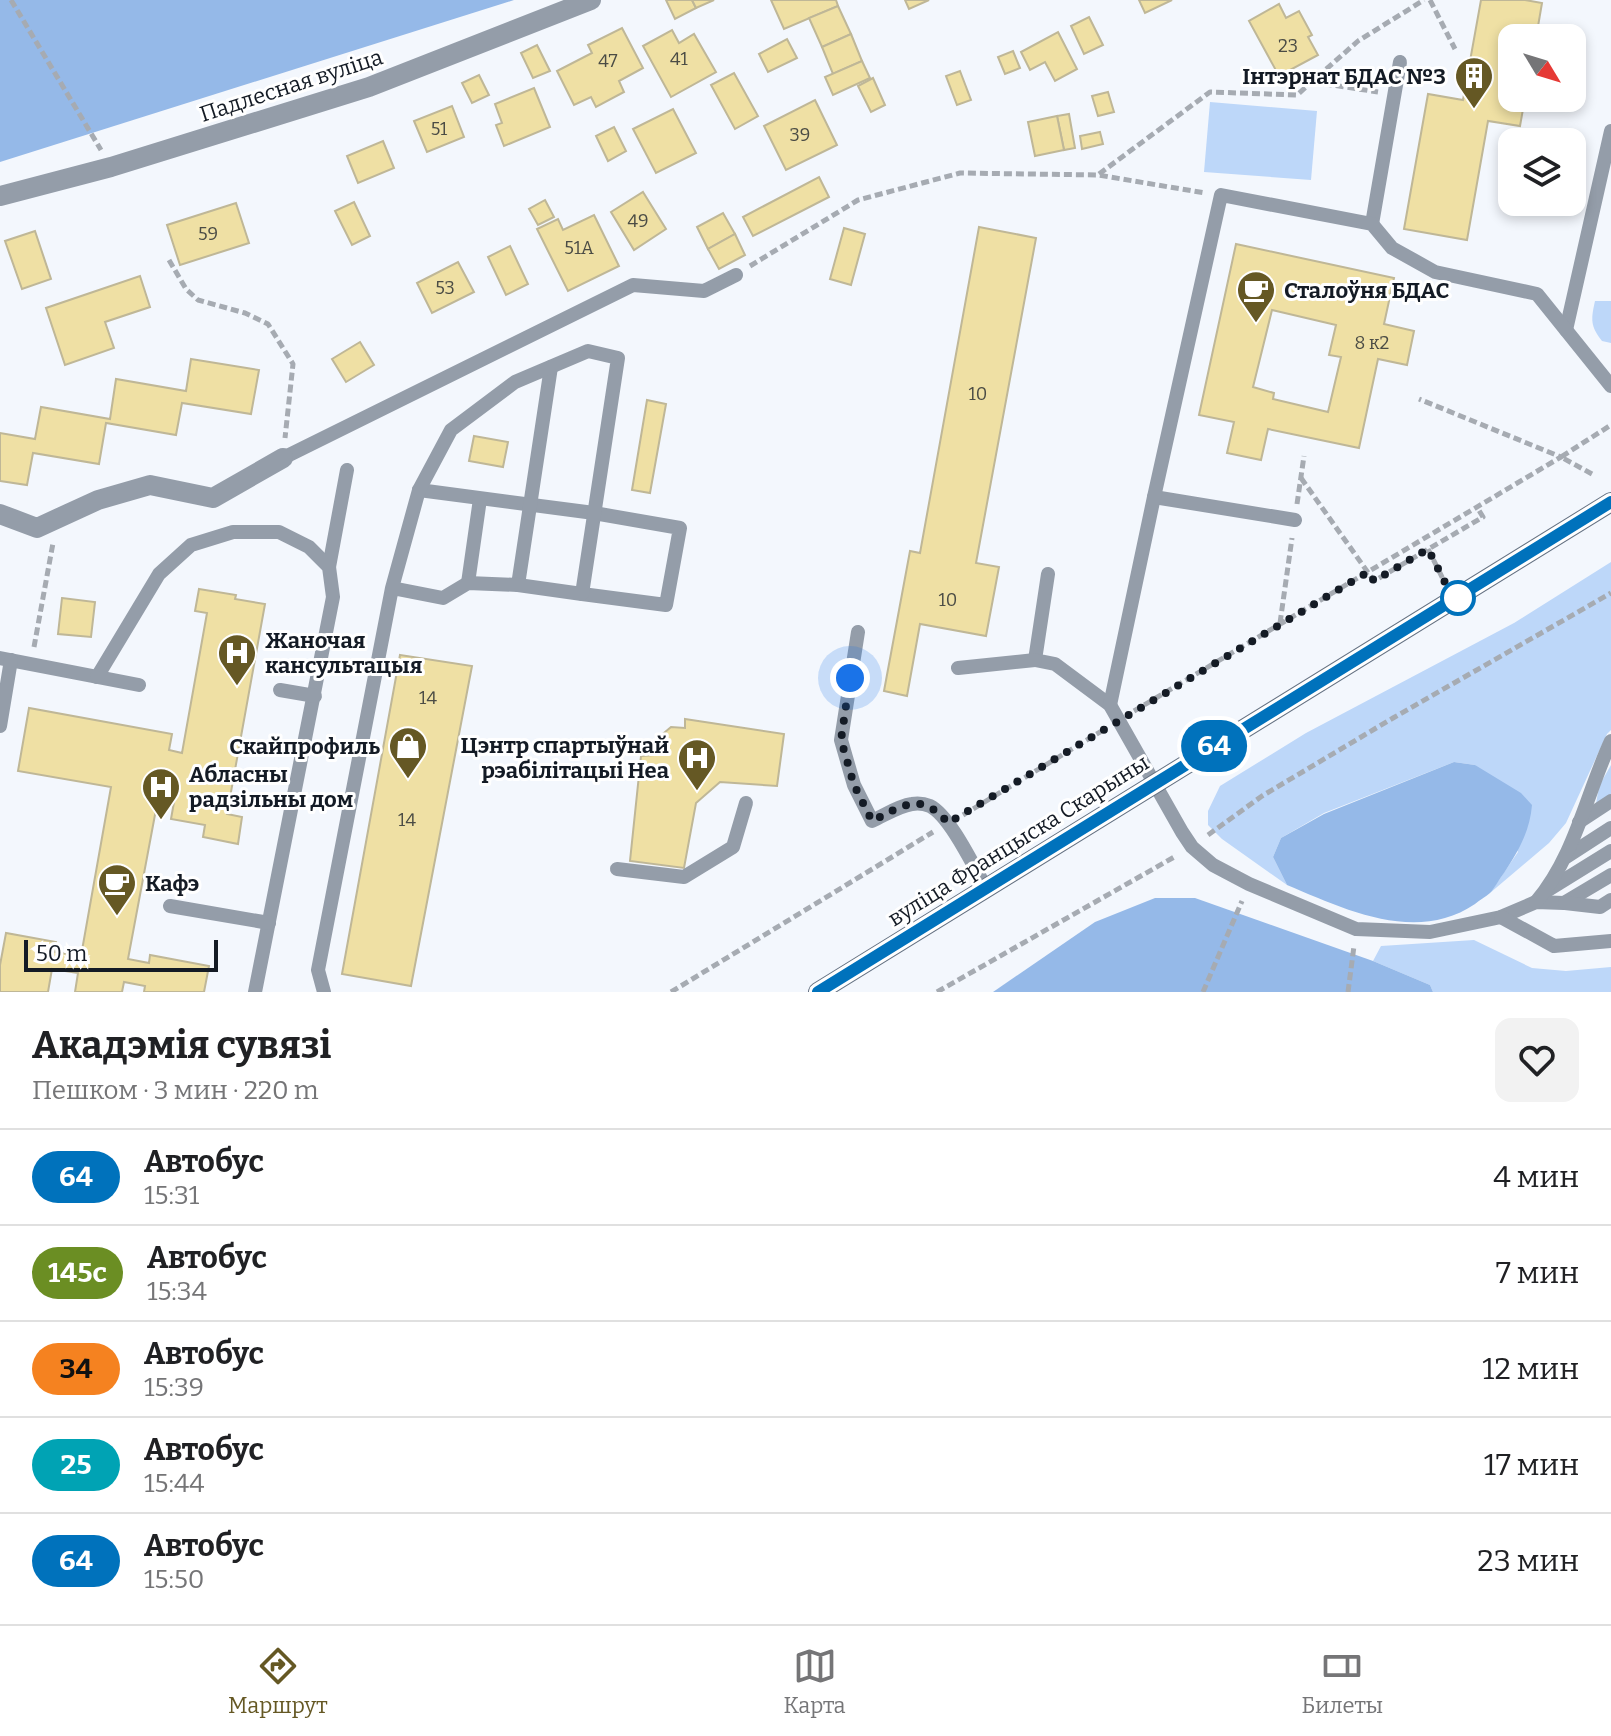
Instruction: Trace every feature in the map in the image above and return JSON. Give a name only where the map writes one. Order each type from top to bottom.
[{"type":"main road","name":"вуліца Францыска Скарыны","points":[[818,992],[1611,502]]},
{"type":"street","name":"Падлесная вуліца","points":[[0,196],[111,167],[369,87],[591,0]]},
{"type":"street","points":[[0,514],[37,528],[98,500],[150,485],[213,498],[283,458]]},
{"type":"lane","points":[[1372,224],[1400,62]]},
{"type":"lane","points":[[1566,330],[1611,131]]},
{"type":"lane","points":[[1110,705],[1221,195],[1372,224],[1392,248],[1435,272],[1537,294],[1611,386]]},
{"type":"lane","points":[[283,458],[633,285],[704,291],[736,275]]},
{"type":"lane","points":[[324,992],[318,970],[392,588],[419,490],[451,430],[515,382],[588,351],[618,358],[582,594]]},
{"type":"lane","points":[[518,585],[551,367]]},
{"type":"lane","points":[[255,992],[333,597],[329,567],[347,470]]},
{"type":"lane","points":[[392,588],[443,598],[468,583],[518,585],[666,605],[680,528],[594,513],[419,490]]},
{"type":"lane","points":[[1154,497],[1295,520]]},
{"type":"lane","points":[[468,583],[480,499]]},
{"type":"lane","points":[[97,677],[159,574],[191,545],[233,532],[279,532],[309,547],[329,567]]},
{"type":"lane","points":[[1035,660],[1048,574]]},
{"type":"lane","points":[[858,632],[841,740],[854,785],[872,821],[899,807],[915,803],[928,805],[939,812],[986,888]]},
{"type":"lane","points":[[0,726],[6,659],[139,685]]},
{"type":"lane","points":[[958,668],[1035,660],[1055,664],[1110,705],[1192,847],[1213,865],[1249,884],[1356,929],[1430,932],[1501,917],[1540,897],[1611,851]]},
{"type":"lane","points":[[280,690],[315,696]]},
{"type":"lane","points":[[1540,897],[1565,857],[1611,741]]},
{"type":"lane","points":[[1579,822],[1611,801]]},
{"type":"lane","points":[[617,869],[684,877],[733,847],[746,803]]},
{"type":"lane","points":[[1565,857],[1611,828]]},
{"type":"lane","points":[[1564,903],[1611,875]]},
{"type":"lane","points":[[1540,897],[1564,903],[1607,906]]},
{"type":"lane","points":[[170,906],[269,923]]},
{"type":"lane","points":[[1501,917],[1554,946],[1611,941]]},
{"type":"path","points":[[11,0],[111,167]]},
{"type":"path","points":[[1098,175],[1210,92],[1297,95],[1358,41],[1424,0]]},
{"type":"path","points":[[1430,0],[1455,49]]},
{"type":"path","points":[[1311,82],[1395,94]]},
{"type":"path","points":[[736,275],[858,200],[960,173],[1098,175],[1198,192]]},
{"type":"path","points":[[169,260],[186,289],[198,300],[245,313],[268,324],[293,364],[283,458]]},
{"type":"path","points":[[1419,399],[1561,457],[1592,474]]},
{"type":"path","points":[[671,992],[1611,425]]},
{"type":"path","points":[[1301,478],[1374,581],[1483,517],[1477,507]]},
{"type":"path","points":[[31,664],[58,518]]},
{"type":"path","points":[[1428,549],[1454,600]]},
{"type":"path","points":[[937,992],[1192,847],[1262,796],[1611,593]]},
{"type":"path","points":[[1203,992],[1249,884]]},
{"type":"path","points":[[1348,992],[1356,929]]},
{"type":"shaded area","points":[[0,0],[514,0],[0,162]]},
{"type":"shaded area","points":[[1210,102],[1317,111],[1311,180],[1204,172]]},
{"type":"shaded area","points":[[1595,301],[1611,301],[1611,343],[1602,341],[1593,326]]},
{"type":"shaded area","points":[[1611,562],[1611,730],[1566,823],[1549,843],[1490,893],[1518,852],[1475,765],[1454,762],[1324,813],[1281,838],[1273,857],[1287,885],[1222,839],[1208,825],[1208,811],[1220,786],[1306,733],[1514,623]]},
{"type":"shaded area","points":[[1454,762],[1475,765],[1521,793],[1532,805],[1529,824],[1518,849],[1487,896],[1452,916],[1405,922],[1356,912],[1287,885],[1273,857],[1281,838],[1324,814]]},
{"type":"shaded area","points":[[1611,765],[1611,794],[1596,804],[1599,786]]},
{"type":"shaded area","points":[[1155,898],[1195,898],[1373,961],[1430,985],[1433,992],[993,992],[1095,922]]},
{"type":"shaded area","points":[[1474,940],[1532,968],[1566,971],[1611,967],[1611,992],[1433,992],[1430,985],[1373,961],[1381,946]]},
{"type":"building","points":[[666,0],[692,0],[696,8],[675,19]]},
{"type":"building","points":[[692,0],[714,0],[696,8]]},
{"type":"building","points":[[771,0],[836,0],[838,6],[784,29]]},
{"type":"building","points":[[905,0],[929,0],[909,9]]},
{"type":"building","points":[[1139,0],[1172,0],[1145,13]]},
{"type":"building","name":"Інтэрнат БДАС №3","points":[[1481,0],[1542,3],[1538,24],[1498,24],[1498,112],[1522,112],[1520,126],[1488,121],[1467,240],[1404,229],[1428,94],[1463,100]]},
{"type":"building","points":[[1279,4],[1286,18],[1299,11],[1312,35],[1308,37],[1318,55],[1279,76],[1249,21]]},
{"type":"building","points":[[838,6],[851,34],[822,47],[809,18]]},
{"type":"building","points":[[1089,17],[1103,45],[1084,54],[1071,26]]},
{"type":"building","points":[[622,28],[643,68],[619,81],[624,92],[596,107],[591,97],[574,105],[557,71],[592,53],[588,45]]},
{"type":"building","points":[[672,30],[679,43],[694,34],[716,72],[671,97],[643,46]]},
{"type":"building","points":[[1058,32],[1077,69],[1055,81],[1045,62],[1030,70],[1021,52]]},
{"type":"building","points":[[851,34],[862,61],[833,74],[822,47]]},
{"type":"building","points":[[787,39],[797,58],[768,72],[759,54]]},
{"type":"building","points":[[537,45],[550,71],[533,78],[521,53]]},
{"type":"building","points":[[1013,51],[1020,68],[1005,74],[998,57]]},
{"type":"building","points":[[862,61],[870,78],[833,95],[825,77]]},
{"type":"building","points":[[960,71],[971,100],[957,105],[946,76]]},
{"type":"building","points":[[734,73],[758,116],[735,129],[711,85]]},
{"type":"building","points":[[479,75],[489,95],[472,103],[462,83]]},
{"type":"building","points":[[873,78],[885,105],[871,112],[858,86]]},
{"type":"building","points":[[534,88],[550,127],[504,146],[496,125],[502,123],[495,104]]},
{"type":"building","points":[[1108,92],[1114,112],[1098,116],[1092,96]]},
{"type":"building","points":[[815,100],[837,145],[786,170],[764,126]]},
{"type":"building","points":[[452,106],[464,137],[427,152],[414,121]]},
{"type":"building","points":[[673,109],[696,153],[656,173],[633,129]]},
{"type":"building","points":[[1069,114],[1075,148],[1064,150],[1057,116]]},
{"type":"building","points":[[1057,116],[1064,150],[1035,156],[1028,122]]},
{"type":"building","points":[[614,127],[626,151],[608,161],[596,136]]},
{"type":"building","points":[[1100,132],[1103,144],[1082,149],[1080,136]]},
{"type":"building","points":[[383,141],[394,168],[358,183],[347,156]]},
{"type":"building","points":[[819,177],[829,197],[753,236],[743,217]]},
{"type":"building","points":[[643,192],[666,229],[634,250],[611,212]]},
{"type":"building","points":[[545,200],[554,217],[538,225],[529,209]]},
{"type":"building","points":[[354,202],[370,236],[352,245],[335,211]]},
{"type":"building","points":[[236,203],[249,243],[180,265],[167,225]]},
{"type":"building","points":[[723,213],[735,234],[708,249],[697,227]]},
{"type":"building","points":[[594,215],[619,266],[568,291],[537,229],[558,219],[563,230]]},
{"type":"building","points":[[979,227],[1036,238],[976,563],[999,567],[986,636],[920,624],[907,696],[884,691],[910,551],[920,553]]},
{"type":"building","points":[[844,228],[865,234],[851,285],[830,279]]},
{"type":"building","points":[[35,231],[51,279],[22,289],[5,241]]},
{"type":"building","points":[[735,234],[745,255],[719,269],[708,249]]},
{"type":"building","points":[[1236,244],[1394,278],[1384,324],[1414,331],[1407,365],[1378,359],[1359,448],[1268,429],[1261,460],[1227,453],[1234,422],[1199,415]],"holes":[[[1272,310],[1336,325],[1329,355],[1341,357],[1328,412],[1273,399],[1274,393],[1253,387]]]},
{"type":"building","points":[[510,246],[528,284],[506,295],[488,257]]},
{"type":"building","points":[[458,262],[474,292],[432,313],[417,283]]},
{"type":"building","points":[[140,276],[150,307],[105,322],[114,348],[65,365],[46,308]]},
{"type":"building","points":[[360,342],[374,365],[346,382],[332,359]]},
{"type":"building","points":[[191,359],[259,370],[251,414],[182,403],[176,435],[106,423],[99,464],[33,453],[27,485],[0,481],[0,433],[35,439],[41,407],[110,419],[116,379],[186,391]]},
{"type":"building","points":[[647,400],[666,404],[650,493],[632,490]]},
{"type":"building","points":[[474,436],[508,442],[503,467],[469,461]]},
{"type":"building","points":[[199,589],[265,604],[227,814],[242,817],[238,844],[203,837],[205,825],[171,819],[176,791],[160,788],[128,959],[149,963],[150,955],[209,966],[204,992],[144,992],[145,986],[124,982],[122,992],[75,992],[78,973],[52,969],[48,992],[0,992],[0,965],[6,933],[56,942],[55,952],[81,956],[111,787],[18,771],[29,708],[172,734],[169,750],[182,753],[207,613],[195,611]]},
{"type":"building","points":[[62,598],[95,602],[91,637],[58,634]]},
{"type":"building","points":[[400,655],[472,666],[411,986],[342,974]]},
{"type":"building","points":[[685,719],[784,734],[777,786],[720,782],[696,803],[684,868],[630,861],[641,756],[653,755],[651,744],[671,727],[685,728]]},
{"type":"bus line","name":"64","points":[[818,992],[1611,502]]},
{"type":"place","name":"Інтэрнат БДАС №3","points":[[1474,110]]},
{"type":"place","name":"Сталоўня БДАС","points":[[1256,324]]},
{"type":"place","name":"Жаночая кансультацыя","points":[[237,687]]},
{"type":"place","name":"Скайпрофиль","points":[[408,780]]},
{"type":"place","name":"Цэнтр спартыўнай рэабілітацыі Неа","points":[[697,792]]},
{"type":"place","name":"Абласны радзільны дом","points":[[161,821]]},
{"type":"place","name":"Кафэ","points":[[117,917]]},
{"type":"route","points":[[850,678],[841,740],[854,785],[872,821],[899,807],[915,803],[928,805],[948,823],[1368,572],[1374,581],[1428,549],[1454,600],[1458,598]]}]
